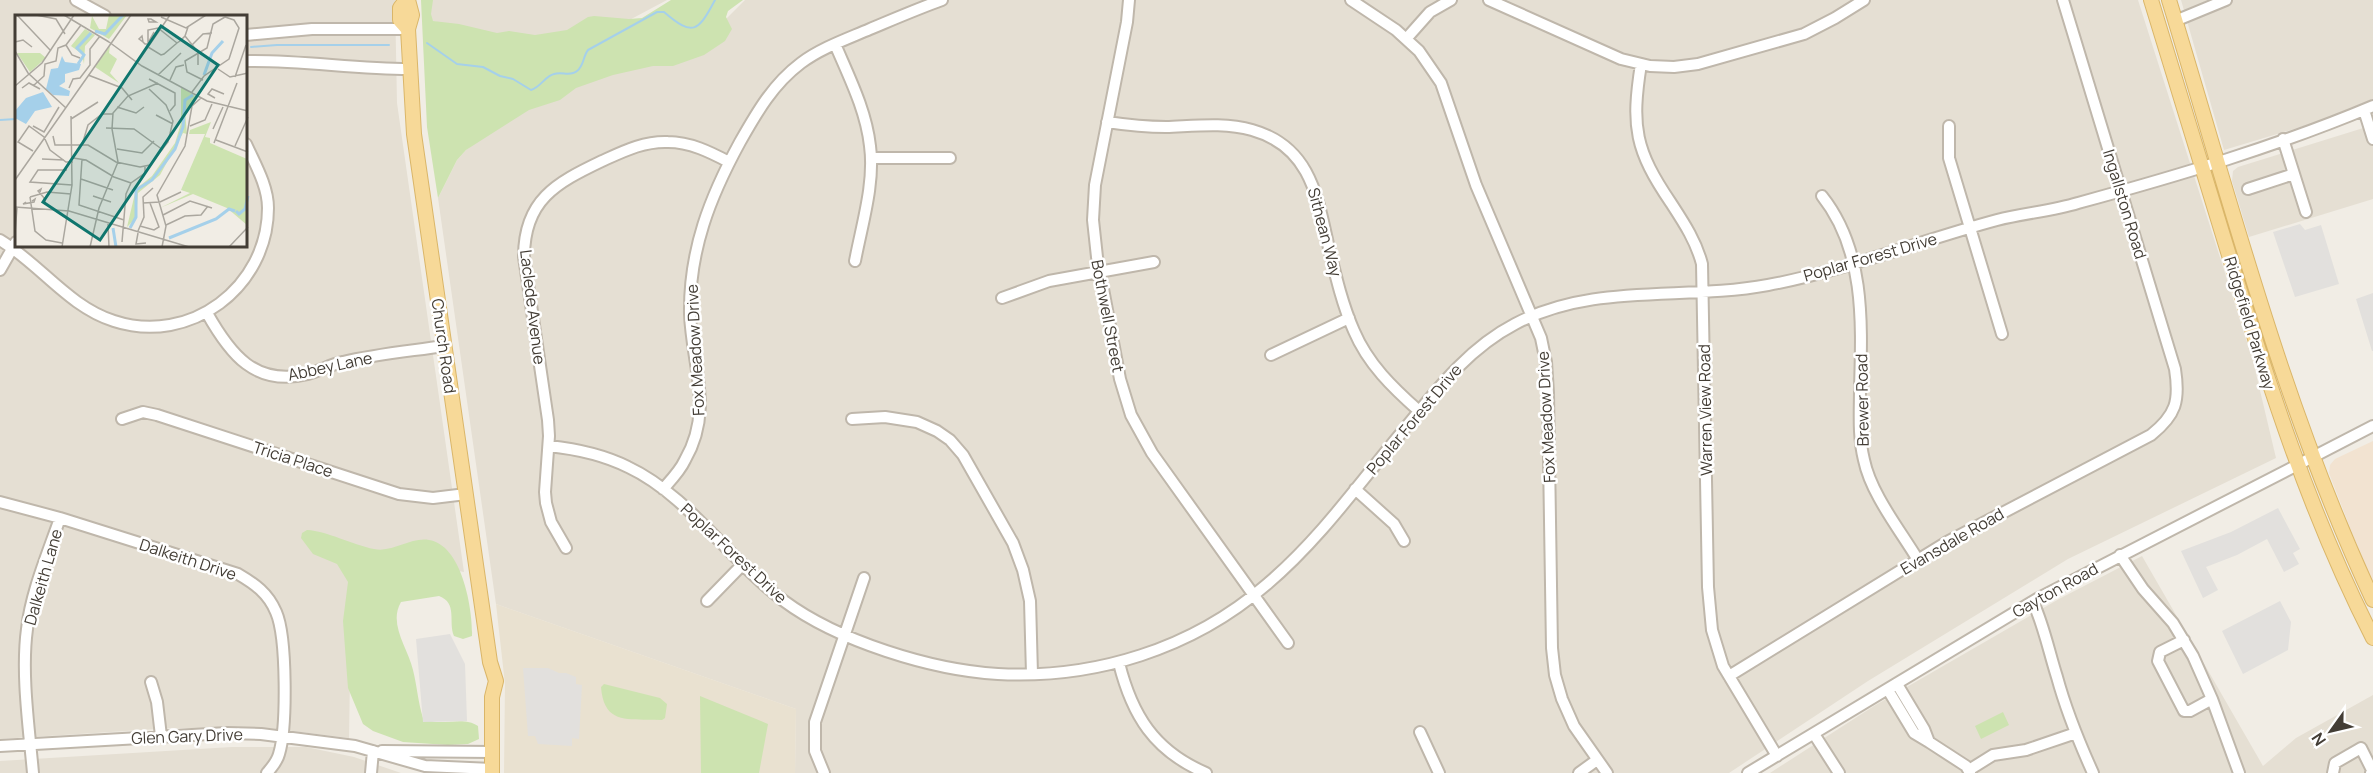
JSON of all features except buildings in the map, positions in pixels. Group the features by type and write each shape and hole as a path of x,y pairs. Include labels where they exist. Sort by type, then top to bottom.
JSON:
{"main road":[{"name":"Church Road","path":"407,0 400,8 400,20 408,29 414,134 490,662 486,681 492,697 492,771"},
{"name":"Ridgefield Parkway","path":"2151,0 2259,354 2296,464 2339,567 2373,638"},
{"name":"Ridgefield Parkway","path":"2169,0 2285,383 2311,457 2373,600"}],"street":[{"path":"76,0 103,15"},
{"name":"Fox Meadow Drive","path":"663,489 685,462 698,428 701,401 690,317 691,279 701,227 729,162 753,119 773,90 801,63 836,44 942,0"},
{"name":"Bothwell Street","path":"1129,0 1127,22 1093,197 1093,233 1120,380 1137,427 1152,453 1288,643"},
{"name":"Fox Meadow Drive","path":"1351,0 1370,11 1406,39 1428,61 1441,83 1476,185 1533,315 1544,350 1547,380 1553,661 1565,708 1578,733 1606,773"},
{"path":"1406,39 1430,12 1451,0"},
{"path":"1489,0 1611,55 1660,67 1698,64 1771,44 1817,28 1864,0"},
{"name":"Ingallston Road","path":"2063,0 2175,369 2178,392 2174,409"},
{"path":"2175,21 2226,0"},
{"path":"248,35 312,29 408,29"},
{"path":"836,44 863,112 871,147 868,193 855,261"},
{"path":"248,61 289,61 369,69 409,69"},
{"name":"Warren View Road","path":"1641,64 1635,110 1639,142 1652,175 1694,238 1702,264 1709,605 1715,643 1728,676 1777,756"},
{"path":"2368,108 2373,140"},
{"name":"Poplar Forest Drive","path":"549,446 579,450 608,458 640,473 663,489 762,584 796,609 845,634 936,665 987,673 1064,673 1119,663 1179,641 1228,614 1254,595 1301,552 1419,411 1470,355 1505,329 1533,315 1558,305 1593,298 1703,292 1772,284 2023,213 2072,205 2121,191 2283,139 2368,108"},
{"name":"Sithean Way","path":"1107,122 1140,127 1244,128 1261,133 1281,144 1297,158 1311,179 1349,318 1363,350 1395,390 1419,411"},
{"path":"1949,126 1949,158 2002,334"},
{"path":"2283,139 2306,212"},
{"name":"Laclede Avenue","path":"566,548 552,522 544,492 549,446 548,420 524,257 525,236 534,210 546,194 560,182 627,149 643,144 680,143 706,150 729,162"},
{"path":"18,248 85,307 114,321 157,327 192,320 224,301 244,281 264,240 267,219 266,192 248,149"},
{"path":"871,158 950,158"},
{"path":"2248,189 2294,174"},
{"name":"Brewer Road","path":"1822,196 1838,220 1853,262 1861,304 1860,417 1864,462 1875,488 1918,560"},
{"path":"0,240 15,245 0,270"},
{"path":"1002,298 1049,281 1154,262"},
{"name":"Abbey Lane","path":"207,313 223,342 243,362 267,374 284,377 308,374 348,361 444,346"},
{"path":"1271,355 1349,318"},
{"name":"Evansdale Road","path":"1728,676 1982,522 2151,435 2166,422 2174,409"},
{"name":"Tricia Place","path":"122,419 142,412 157,415 399,494 433,498 466,494"},
{"path":"852,418 885,417 917,422 950,440 963,455 1012,543 1023,570 1030,601 1032,674"},
{"name":"Gayton Road","path":"1748,773 2033,602 2373,426"},
{"path":"1355,489 1394,524 1404,541"},
{"name":"Dalkeith Drive","path":"0,502 60,518 238,574 260,587 271,602 279,621 284,689 283,737 276,762 267,773"},
{"name":"Dalkeith Lane","path":"33,773 25,655 27,629 33,602 60,518"},
{"path":"2120,555 2143,589 2169,618 2184,640 2212,699 2240,773"},
{"path":"707,602 742,565"},
{"path":"824,773 815,751 814,729 864,578"},
{"path":"2033,602 2043,623 2057,680 2093,773"},
{"path":"2184,640 2160,652 2158,661 2184,711 2190,711 2212,699"},
{"path":"1119,663 1131,702 1146,729 1170,753 1206,773"},
{"path":"151,682 157,702 161,736"},
{"path":"1893,687 1924,729 1929,742 1969,771 1993,755 2026,750 2076,733"},
{"path":"1420,732 1439,773"},
{"name":"Glen Gary Drive","path":"0,746 227,733 345,744 425,766 492,771"},
{"path":"1814,734 1839,773"},
{"path":"2333,773 2335,763 2361,748 2373,772 2371,773"},
{"path":"371,773 373,751"},
{"name":"Glen Gary Drive","path":"373,751 493,752"},
{"path":"1579,773 1597,760"}],"shaded area":[{"path":"0,0 395,0 397,103 464,572 352,552 349,738 268,728 173,728 0,739"},
{"path":"431,0 667,0 620,25 534,50 430,20"},
{"path":"745,0 2138,0 2253,361 2276,458 2068,559 1868,681 1729,773 795,773 796,709 496,604 438,198 457,160 466,150 525,103 610,64 691,54"},
{"path":"2181,0 2373,0 2373,99 2314,123 2224,150"},
{"path":"2373,125 2373,199 2249,237 2232,181 2233,171 2238,167"},
{"path":"2300,224 2305,230 2321,225 2339,284 2295,297 2273,232"},
{"path":"2373,293 2373,351 2372,351 2356,299"},
{"path":"2373,441 2373,587 2329,473 2330,465 2335,459"},
{"path":"2278,508 2300,549 2293,553 2299,564 2284,572 2267,539 2237,555 2206,567 2218,590 2203,598 2181,551 2231,532"},
{"path":"2142,556 2263,766 2296,738 2373,695 2373,773 1770,773 1874,706 2059,599"},
{"path":"2280,601 2291,622 2288,650 2243,674 2222,631"},
{"path":"496,604 796,709 795,773 504,773 505,684"},
{"path":"450,634 465,664 467,721 423,722 416,639"},
{"path":"523,668 548,668 559,673 566,673 576,677 576,684 582,685 579,739 572,738 572,746 538,744 535,736 528,736"},
{"path":"232,747 306,747 354,757 401,773 0,773 0,761"}],"green space":[{"path":"421,0 433,0 431,14 433,21 459,24 497,33 509,31 535,35 567,30 588,17 594,16 642,18 671,0 743,0 728,11 726,17 732,29 725,41 704,55 673,66 653,66 613,75 576,88 560,100 529,110 466,150 457,160 438,198 427,127"},
{"path":"307,530 381,550 415,541 429,540 440,544 450,553 468,595 472,636 463,639 454,636 451,608 445,599 439,596 401,602 398,610 398,627 411,662 423,718 437,722 472,723 478,726 479,739 468,744 448,745 403,742 373,731 363,724 348,688 343,621 348,582 337,564 313,554 301,538 302,533"},
{"path":"604,684 660,698 667,704 665,718 662,720 630,719 613,714 607,709 603,700 601,687"},
{"path":"700,696 768,724 759,773 701,773"},
{"path":"2003,712 2009,725 1981,739 1975,726"}],"waterway":[{"path":"427,43 457,64 483,67 500,76 513,79 531,90 551,75 574,73 581,66 588,50 657,12 664,12 688,28 694,27 704,19 715,0"},
{"path":"251,47 389,45"},
{"path":"0,120 15,119"}]}
